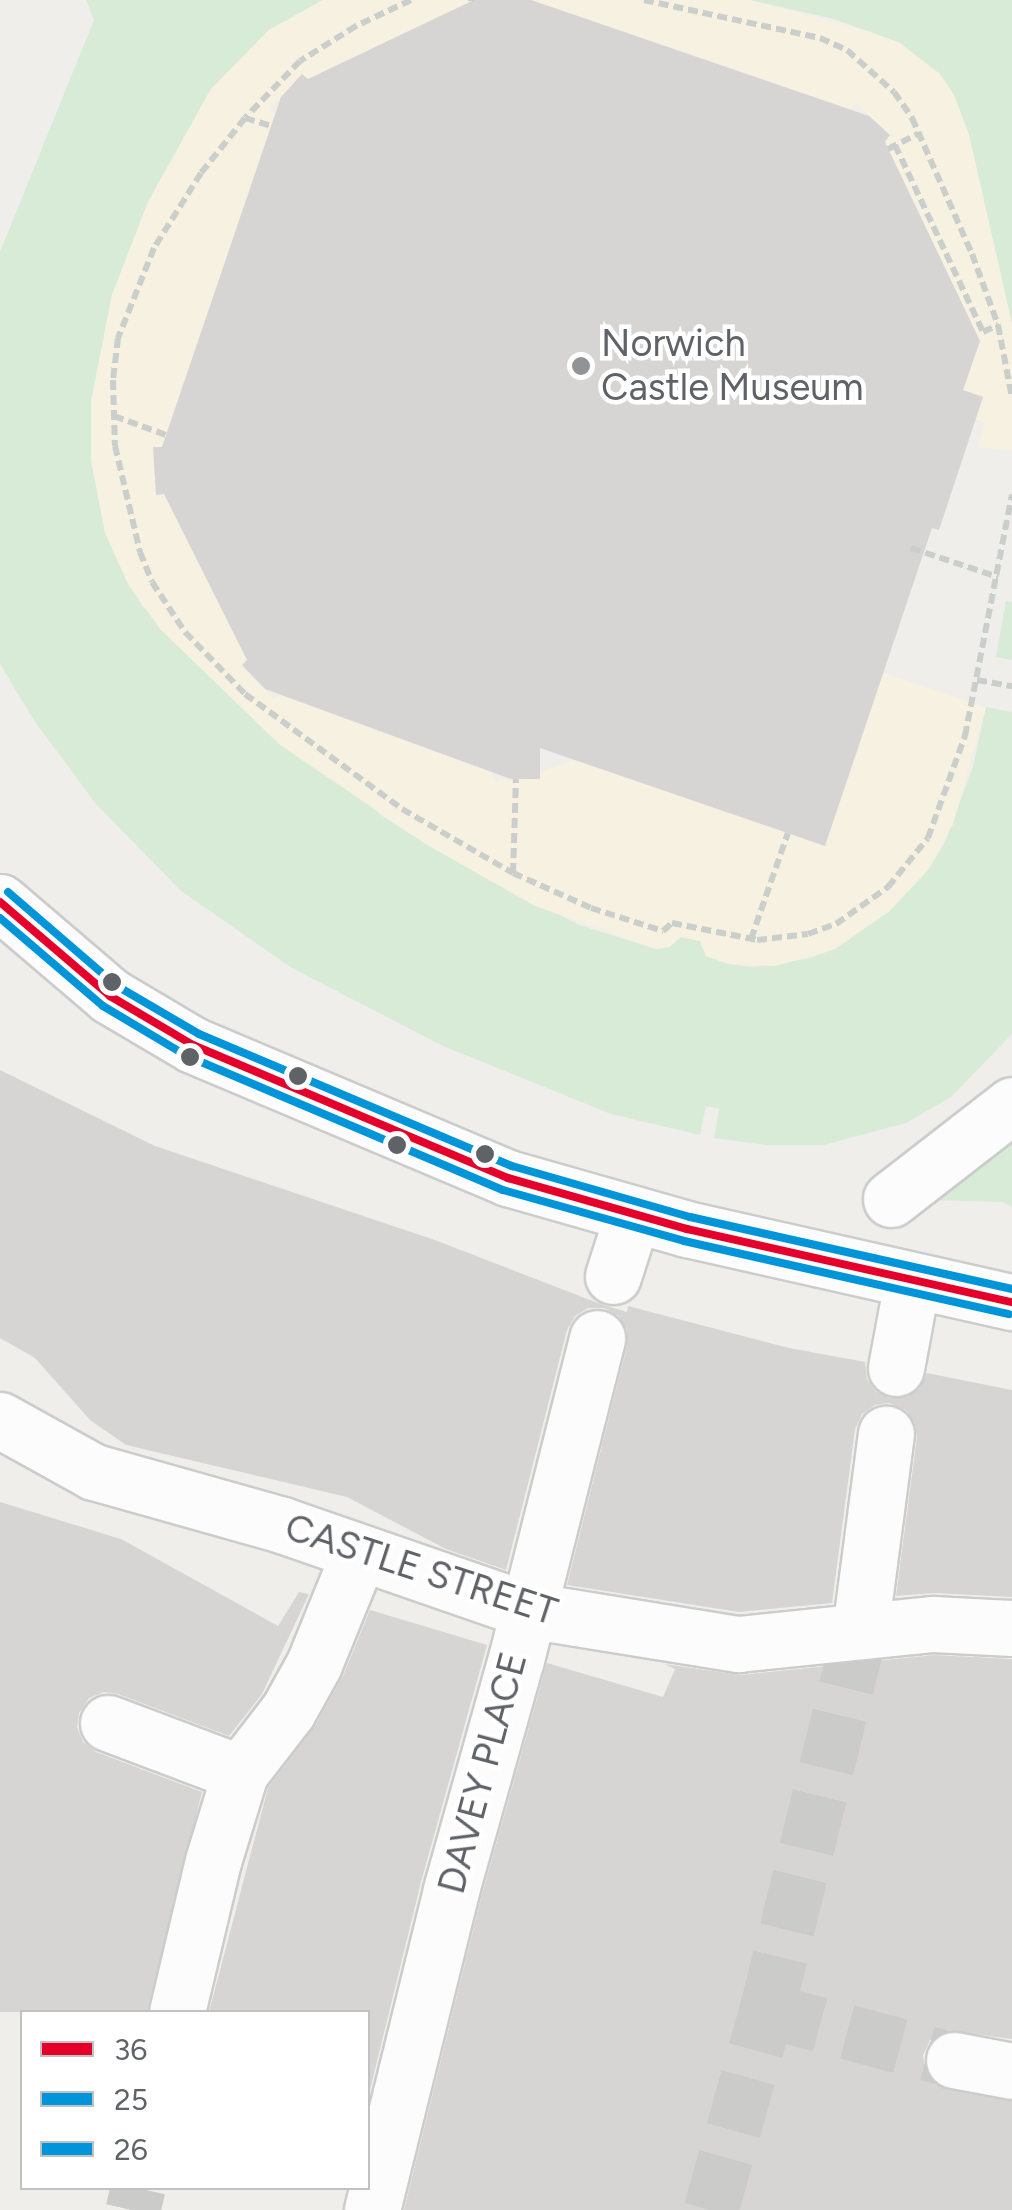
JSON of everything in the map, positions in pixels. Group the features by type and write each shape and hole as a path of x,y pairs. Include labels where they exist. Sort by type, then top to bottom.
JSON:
{"street":[{"path":"0,902 110,996 193,1044 508,1178 633,1214 912,1282 1012,1302"},
{"path":"891,1199 1012,1105"},
{"path":"614,1276 633,1214"},
{"path":"896,1368 912,1282"},
{"name":"DAVEY PLACE","path":"372,2210 451,1890 597,1338"},
{"name":"CASTLE STREET","path":"0,1420 94,1472 282,1525 527,1610 738,1644 933,1624 1012,1628"},
{"path":"860,1631 886,1434"},
{"path":"178,2010 213,1861 240,1773 288,1711 314,1664 359,1553"},
{"path":"108,1722 240,1773"},
{"path":"954,2060 1012,2070"}],"path":[{"path":"411,0 356,26 300,61 246,118 200,172 136,285 118,338 114,416 118,468 131,526 152,582 185,632 246,694 402,809 514,873 641,926 662,931 672,924 783,940 836,924 867,904 908,867 944,803 977,680 1012,495"},
{"path":"644,0 780,27 847,50 894,92 918,134 998,325 1012,398"},
{"path":"246,118 271,126"},
{"path":"918,134 892,147 972,315 983,332 998,325"},
{"path":"114,416 166,435"},
{"path":"911,548 998,577"},
{"path":"977,680 1012,686"},
{"path":"514,873 516,780"},
{"path":"751,938 788,833"}],"green space":[{"path":"86,0 323,0 269,30 211,89 148,202 112,295 91,402 91,460 105,532 142,606 382,816 429,846 579,925 656,949 669,947 681,937 700,941 706,956 752,967 807,959 835,949 890,911 928,870 944,844 973,767 986,707 1012,712 1012,1034 951,1097 906,1123 824,1145 765,1145 714,1138 719,1109 706,1106 700,1135 611,1114 443,1046 292,968 181,891 96,804 33,719 0,664 0,252 94,20"},
{"path":"750,0 1012,0 1012,324 969,135 954,95 900,43 834,19"},
{"path":"1006,601 1012,602 1012,660 996,657"},
{"path":"1012,1093 1012,1207 1002,1202 891,1199"}],"sand":[{"path":"323,0 474,0 308,79 302,74 270,109 275,115 162,447 153,448 156,494 164,494 247,660 242,666 274,699 280,695 493,773 493,780 539,779 540,772 574,760 825,845 883,673 986,707 953,824 928,870 889,911 835,949 775,966 729,964 706,956 700,941 681,937 669,947 656,949 535,906 429,846 280,745 160,629 128,584 105,533 91,460 91,402 112,295 148,202 211,89 269,30"},
{"path":"531,0 750,0 900,43 940,74 954,95 969,135 1012,324 1012,451 977,447 985,423 976,419 983,397 963,390 980,341 888,149 885,141 890,135 856,104 850,109"}],"building":[{"name":"Norwich Castle Museum","path":"474,0 531,0 869,116 890,135 885,142 980,341 963,390 983,397 939,530 932,528 825,846 540,748 540,779 511,779 265,689 242,665 247,660 164,494 156,495 153,447 162,447 281,97 302,74 308,79"},
{"path":"0,1070 155,1146 432,1239 603,1305 627,1312 628,1306 789,1348 865,1362 867,1379 875,1391 889,1398 907,1397 920,1388 927,1373 1012,1390 1012,1597 934,1593 896,1596 917,1437 915,1423 906,1410 889,1403 875,1405 862,1414 855,1429 832,1603 739,1612 567,1585 627,1346 627,1330 619,1316 604,1308 588,1308 575,1316 567,1330 506,1570 446,1549 347,1497 126,1445 90,1420 35,1358 0,1338"},
{"path":"0,1502 121,1539 278,1626 299,1592 309,1594 262,1694 229,1736 118,1694 104,1692 89,1698 79,1713 77,1727 83,1742 96,1752 202,1792 148,2010 0,2012"},
{"path":"370,1610 487,1645 421,1882 370,2090 370,2010 210,2010 268,1788 315,1726 343,1676"},
{"path":"934,1655 1012,1659 1012,2039 945,2030 930,2040 923,2055 925,2071 934,2084 1012,2101 1012,2210 404,2210 481,1898 547,1663 663,1697 675,1669 664,1664 741,1675"}],"tunnel":[{"path":"711,2210 767,2010 860,1631"},
{"path":"767,2010 954,2060"},
{"path":"133,2210 138,2190"}],"transit line":[{"name":"26","path":"8,892 117,986 199,1034 512,1166 690,1217 1012,1289"},
{"name":"36","path":"0,902 110,996 193,1045 508,1178 687,1229 1012,1302"},
{"name":"25","path":"0,918 103,1006 187,1056 503,1190 684,1241 1009,1314"}],"place":[{"name":"Norwich Castle Museum","path":"581,366"}]}
